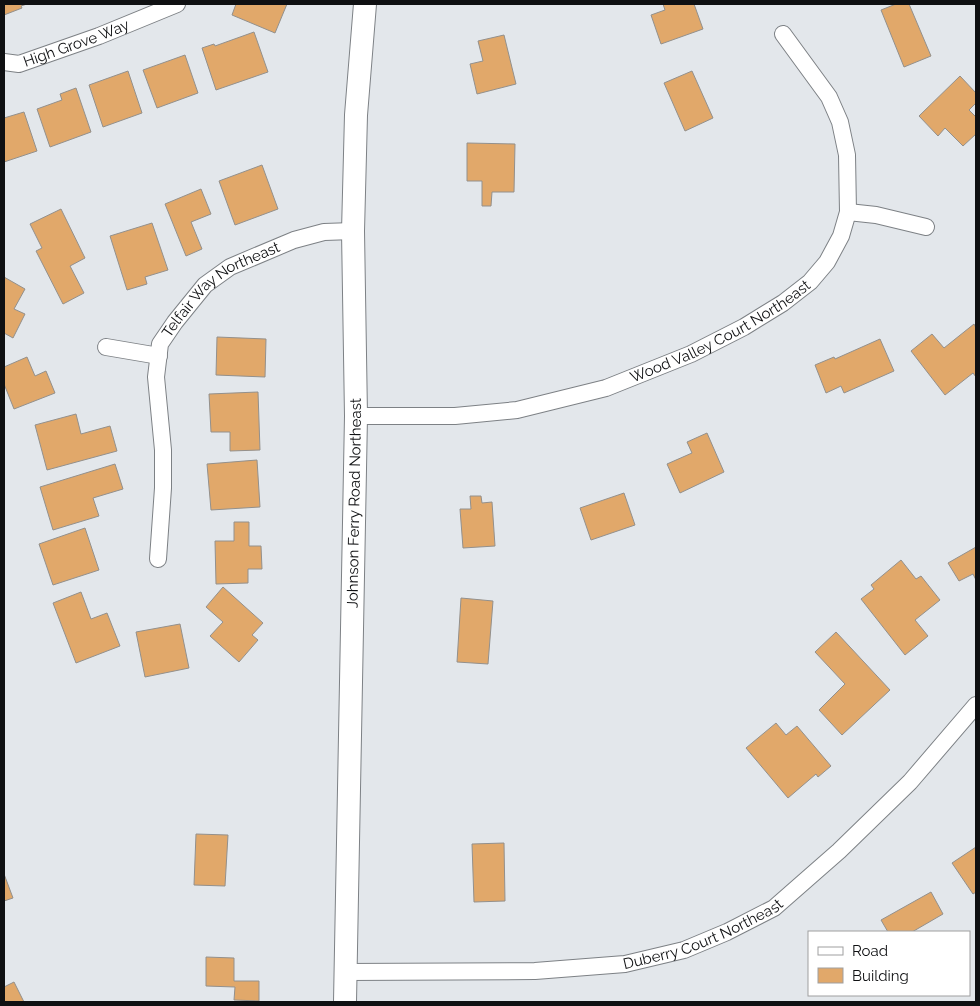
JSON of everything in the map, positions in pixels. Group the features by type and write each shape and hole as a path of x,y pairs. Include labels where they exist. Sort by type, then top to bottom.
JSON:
{"main road":[{"name":"Johnson Ferry Road Northeast","path":"345,1002 356,416 353,231 356,115 365,4"}],"street":[{"name":"High Grove Way","path":"4,62 19,64 99,36 177,4"},
{"name":"Wood Valley Court Northeast","path":"356,416 455,416 517,410 606,388 691,354 744,327 782,303 810,282 827,262 841,236 848,212 847,155 840,122 829,97 783,34"},
{"path":"848,212 876,215 926,227"},
{"name":"Telfair Way Northeast","path":"158,559 163,488 163,450 156,377 160,344 205,285 230,267 294,240 324,232 353,231"},
{"path":"106,347 159,356"},
{"name":"Duberry Court Northeast","path":"345,972 535,971 625,964 684,950 727,932 774,908 839,852 910,782 976,705"}],"building":[{"path":"4,4 27,4 4,15"},
{"path":"236,4 287,4 275,33 232,15"},
{"path":"663,4 694,4 703,29 661,44 651,15 665,10"},
{"path":"896,4 909,4 931,56 904,67 881,10"},
{"path":"254,32 268,72 216,90 202,48 214,44 215,46"},
{"path":"504,35 516,84 477,94 470,64 483,61 478,41"},
{"path":"185,55 198,93 157,108 143,70"},
{"path":"128,71 142,113 103,127 89,85"},
{"path":"692,71 713,118 685,131 664,83"},
{"path":"960,76 976,93 976,103 969,110 976,117 976,134 963,146 945,128 938,136 919,116"},
{"path":"76,88 91,132 50,147 37,109 62,100 60,94"},
{"path":"24,112 37,151 4,162 4,118"},
{"path":"467,143 515,144 514,192 492,192 491,206 482,206 482,181 467,181"},
{"path":"262,165 278,209 235,225 219,181"},
{"path":"201,189 211,214 191,222 202,249 186,256 165,204"},
{"path":"61,209 85,258 70,266 84,293 63,304 36,251 42,248 30,224"},
{"path":"152,223 168,270 145,277 147,284 127,290 110,236"},
{"path":"4,277 25,289 14,309 25,314 13,338 4,333"},
{"path":"974,324 976,328 976,377 973,373 945,395 911,351 932,334 944,348"},
{"path":"217,337 266,339 265,377 216,375"},
{"path":"880,339 894,371 844,393 841,386 826,393 815,365 834,357 835,359"},
{"path":"27,357 35,376 46,371 55,393 14,409 4,384 4,367"},
{"path":"258,392 260,450 230,451 230,432 211,432 209,394"},
{"path":"76,414 81,434 110,426 117,451 47,470 35,425"},
{"path":"707,433 724,472 680,493 667,464 692,453 687,442"},
{"path":"257,460 260,507 211,510 207,464"},
{"path":"115,464 123,489 93,498 99,516 53,530 40,487"},
{"path":"624,493 635,525 591,540 580,508"},
{"path":"470,496 481,496 482,503 492,502 495,546 463,548 460,509 471,509"},
{"path":"234,522 249,522 249,546 261,546 262,569 248,569 248,583 216,584 215,541 234,541"},
{"path":"85,528 99,570 53,585 39,544"},
{"path":"976,547 976,580 973,574 959,581 948,563"},
{"path":"901,560 916,579 921,576 940,600 915,620 928,636 905,655 861,599 874,589 871,585"},
{"path":"223,587 263,623 252,635 258,640 239,662 210,636 223,622 206,607"},
{"path":"81,592 91,619 107,613 120,646 76,663 53,603"},
{"path":"461,598 493,601 488,664 457,662"},
{"path":"180,624 189,668 145,677 136,632"},
{"path":"836,632 890,690 842,735 819,710 845,684 815,652"},
{"path":"776,723 786,735 797,726 831,766 818,777 816,774 788,798 746,748"},
{"path":"196,834 228,835 225,886 194,885"},
{"path":"504,843 505,901 474,902 472,844"},
{"path":"976,847 976,892 973,894 952,863"},
{"path":"4,874 13,898 4,901"},
{"path":"931,892 943,914 914,931 887,931 881,920"},
{"path":"206,957 234,958 234,981 259,981 259,1001 234,1000 235,987 206,986"},
{"path":"14,982 24,1002 4,1002 4,987"}]}
